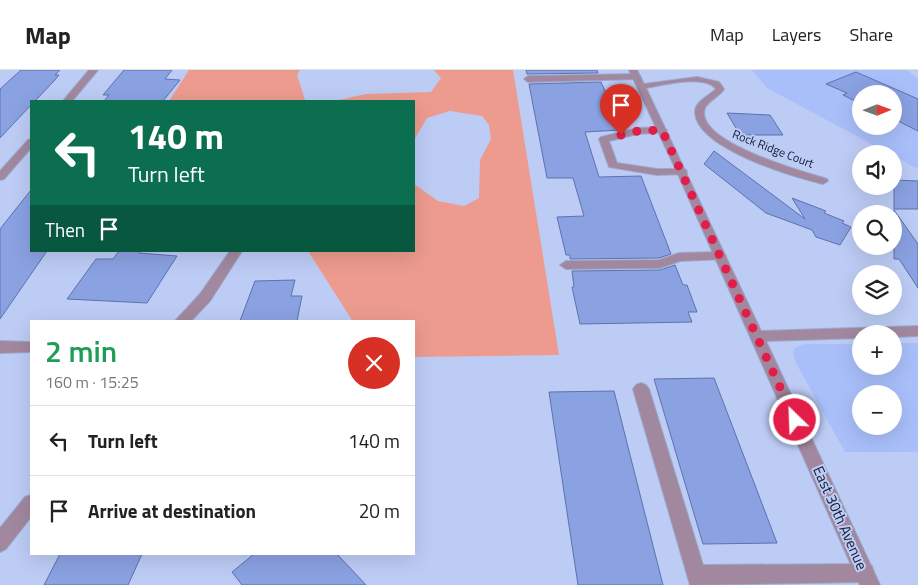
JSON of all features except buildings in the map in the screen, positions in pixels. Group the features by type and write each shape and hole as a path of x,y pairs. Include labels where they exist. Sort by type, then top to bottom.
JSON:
{"street":[{"path":"68,100 94,70"},
{"name":"Rock Ridge Court","path":"637,78 681,79 699,77 718,83 720,89 716,95 704,103 700,112 702,121 708,131 731,148 823,180"},
{"path":"528,79 637,78"},
{"name":"East 30th Avenue","path":"637,78 682,172 868,579"},
{"path":"662,130 638,131 604,139 613,165 657,172 682,172"},
{"path":"0,177 30,143"},
{"path":"183,320 214,284 235,252"},
{"path":"566,265 660,264 679,257 720,256"},
{"path":"757,336 918,331"},
{"path":"0,347 30,347"},
{"path":"641,389 699,580 868,579"},
{"path":"0,543 30,504"}],"shaded area":[{"path":"189,70 300,70 297,75 305,100 170,100"},
{"path":"434,70 513,70 559,355 415,357 415,320 352,320 309,252 415,252 415,185 438,201 464,206 479,198 480,160 491,139 489,125 482,116 450,111 427,118 415,138 415,100 339,100 366,94 431,92 441,78"},
{"path":"752,70 907,70 918,79 918,169 902,160 902,145 873,145 855,135 902,135 902,85 852,85 852,134 767,88"},
{"path":"902,343 918,343 918,452 845,452 796,363 793,354 794,349 806,344 852,344 852,375 902,375"}],"route":[{"path":"621,135 638,131 662,130 795,420"}]}
